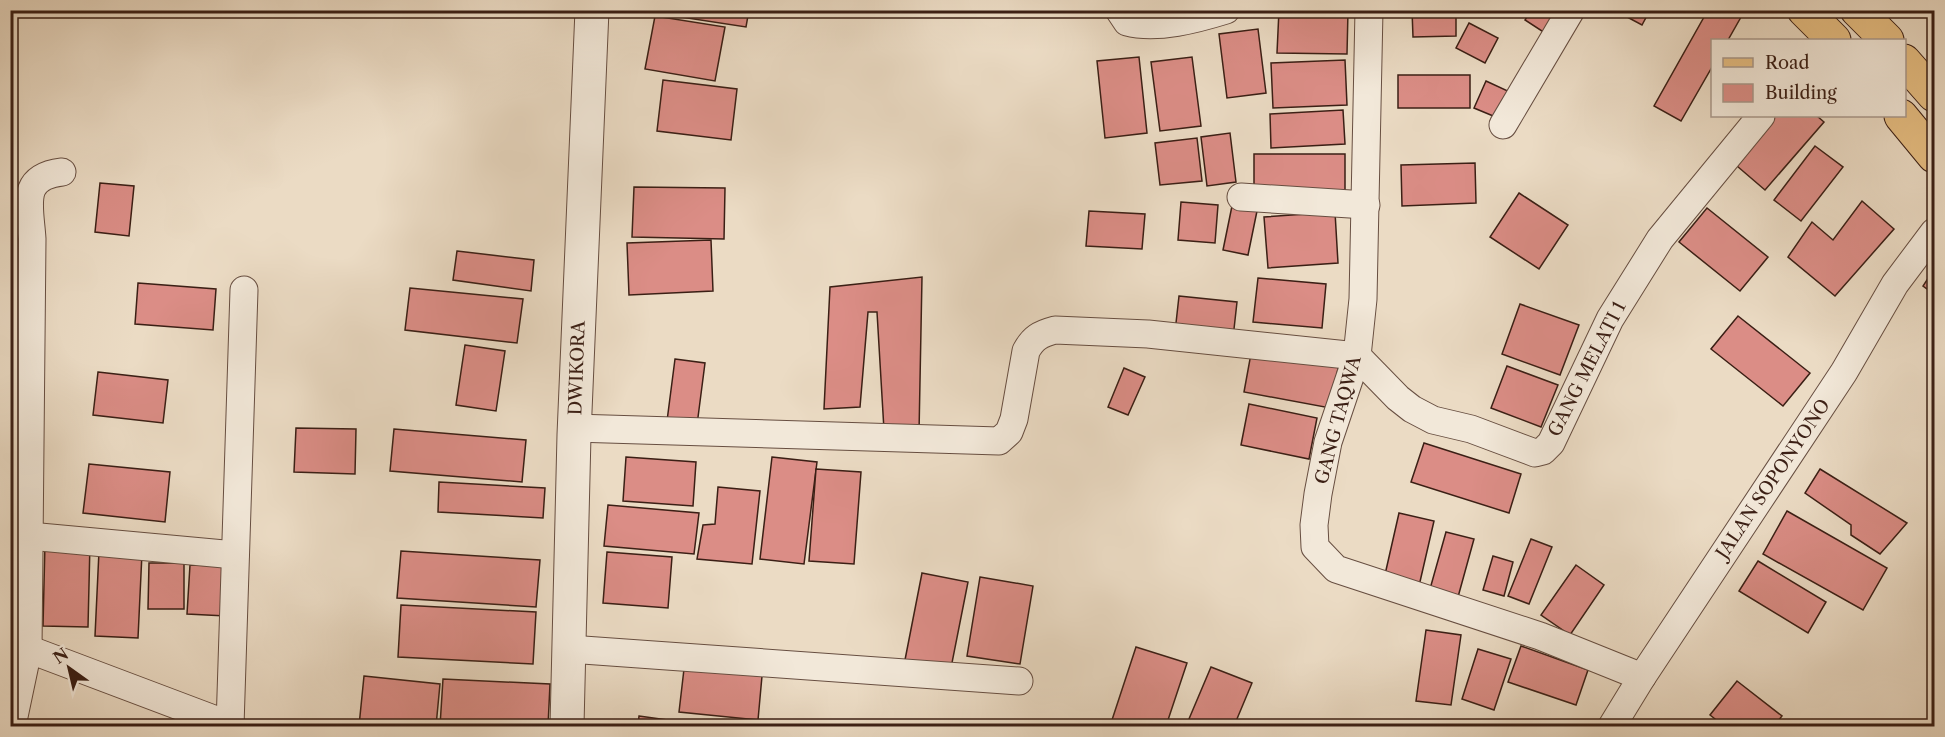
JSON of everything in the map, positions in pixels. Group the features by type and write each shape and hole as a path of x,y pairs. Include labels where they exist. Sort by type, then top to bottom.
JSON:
{"main road":[{"path":"1803,10 1828,38"},
{"path":"1857,10 1886,39"},
{"path":"1906,62 1935,95"},
{"path":"1902,117 1935,156"}],"street":[{"name":"DWIKORA","path":"567,726 574,428 592,10"},
{"path":"1119,10 1119,14 1127,22 1140,25 1194,19 1226,10"},
{"name":"GANG TAQWA","path":"1369,10 1363,299 1357,356 1328,442 1314,525 1315,547 1336,569 1540,636 1642,677"},
{"path":"1503,125 1571,10"},
{"name":"GANG MELATI 1","path":"1357,356 1398,398 1412,409 1433,420 1471,429 1534,453 1543,451 1551,443 1610,319 1660,239 1760,117"},
{"path":"12,726 29,536 32,239 30,190 36,180 48,173 62,172"},
{"path":"1241,197 1366,205"},
{"name":"JALAN SOPONYONO","path":"1612,726 1844,372 1895,284 1935,232"},
{"path":"19,646 230,726 244,290"},
{"path":"574,428 999,441 1008,432 1014,419 1026,351 1032,341 1041,334 1054,330 1148,334 1357,356"},
{"path":"29,536 235,555"},
{"path":"569,649 1019,681"}],"building":[{"path":"635,10 749,10 746,27"},
{"path":"1279,10 1348,11 1347,54 1277,53"},
{"path":"1412,10 1456,10 1456,36 1413,37"},
{"path":"1531,10 1565,10 1548,35 1525,20"},
{"path":"1614,10 1650,10 1642,25"},
{"path":"1708,10 1745,10 1729,39 1711,39 1711,69 1681,121 1654,106"},
{"path":"655,16 725,27 715,81 645,69"},
{"path":"1469,23 1498,38 1485,63 1456,48"},
{"path":"1258,29 1266,93 1227,98 1219,34"},
{"path":"1139,57 1147,133 1105,138 1097,61"},
{"path":"1192,57 1201,126 1160,131 1151,62"},
{"path":"1345,60 1347,105 1273,108 1271,63"},
{"path":"1398,75 1470,75 1470,108 1398,108"},
{"path":"663,80 737,89 731,140 657,131"},
{"path":"1486,81 1510,92 1498,118 1474,108"},
{"path":"1343,110 1345,144 1271,148 1270,114"},
{"path":"1768,117 1818,117 1824,122 1765,190 1730,160"},
{"path":"1230,133 1236,182 1207,186 1201,137"},
{"path":"1197,138 1202,181 1160,185 1155,143"},
{"path":"1815,146 1843,167 1801,221 1774,200"},
{"path":"1254,154 1345,154 1345,192 1254,193"},
{"path":"1475,163 1476,203 1402,206 1401,165"},
{"path":"100,183 134,186 129,236 95,232"},
{"path":"634,187 725,188 724,239 632,237"},
{"path":"1519,193 1568,225 1539,269 1490,237"},
{"path":"1862,201 1894,229 1835,296 1788,257 1812,222 1833,240"},
{"path":"1181,202 1218,205 1215,243 1178,240"},
{"path":"1232,206 1257,211 1248,255 1223,250"},
{"path":"1707,208 1768,257 1740,291 1679,242"},
{"path":"1089,211 1145,214 1142,249 1086,246"},
{"path":"1335,212 1338,263 1268,268 1264,217"},
{"path":"711,240 713,291 629,295 627,243"},
{"path":"457,251 534,260 531,291 453,280"},
{"path":"1934,269 1934,294 1923,286"},
{"path":"922,277 919,433 884,430 877,312 868,312 860,407 824,409 830,287"},
{"path":"1258,278 1326,284 1322,328 1253,322"},
{"path":"138,283 216,289 213,330 135,324"},
{"path":"410,288 523,299 517,343 405,330"},
{"path":"1179,296 1237,302 1233,338 1175,332"},
{"path":"1520,304 1579,325 1560,375 1502,354"},
{"path":"1738,316 1810,373 1783,406 1711,349"},
{"path":"465,345 505,351 496,411 456,405"},
{"path":"1252,348 1339,364 1330,408 1244,392"},
{"path":"675,359 705,363 697,425 667,421"},
{"path":"1507,366 1558,385 1541,427 1491,408"},
{"path":"1124,368 1145,377 1128,415 1108,407"},
{"path":"98,372 168,380 163,423 93,415"},
{"path":"1249,404 1317,418 1309,459 1241,445"},
{"path":"296,428 356,429 355,474 294,472"},
{"path":"394,429 526,440 522,482 390,471"},
{"path":"1424,443 1521,474 1509,513 1411,482"},
{"path":"626,457 696,462 693,506 623,501"},
{"path":"772,457 817,462 804,564 760,559"},
{"path":"89,464 170,472 165,522 83,513"},
{"path":"816,469 861,472 854,564 809,561"},
{"path":"1820,469 1907,523 1880,554 1851,535 1851,525 1805,493"},
{"path":"439,482 545,488 543,518 438,512"},
{"path":"718,487 760,491 752,564 697,559 703,525 715,524"},
{"path":"608,505 699,513 694,554 604,546"},
{"path":"1787,511 1887,568 1863,610 1763,554"},
{"path":"1399,513 1434,521 1419,586 1384,579"},
{"path":"1446,532 1474,539 1458,597 1430,589"},
{"path":"1531,539 1552,547 1529,604 1508,596"},
{"path":"45,543 90,543 88,627 43,626"},
{"path":"99,551 142,553 138,638 95,636"},
{"path":"401,551 540,560 536,607 397,598"},
{"path":"607,552 672,557 668,608 603,603"},
{"path":"1493,556 1513,562 1504,596 1483,590"},
{"path":"1758,561 1826,602 1808,633 1739,591"},
{"path":"149,563 184,563 184,609 148,609"},
{"path":"190,565 229,566 226,616 187,614"},
{"path":"1576,565 1604,585 1570,635 1541,615"},
{"path":"922,573 968,582 950,673 904,665"},
{"path":"980,577 1033,586 1020,664 967,656"},
{"path":"401,605 536,612 533,664 398,657"},
{"path":"1426,630 1461,635 1451,705 1416,701"},
{"path":"1521,646 1588,670 1576,705 1508,682"},
{"path":"1136,647 1187,663 1166,726 1110,726"},
{"path":"1478,649 1511,659 1494,710 1462,699"},
{"path":"1211,667 1252,683 1234,726 1186,726"},
{"path":"684,669 762,676 758,720 679,712"},
{"path":"364,676 440,684 436,726 359,726"},
{"path":"443,679 550,684 548,726 440,726"},
{"path":"1737,681 1782,716 1774,726 1724,726 1710,715"},
{"path":"639,716 690,723 689,726 638,726"},
{"path":"695,720 742,726 694,726"}]}
